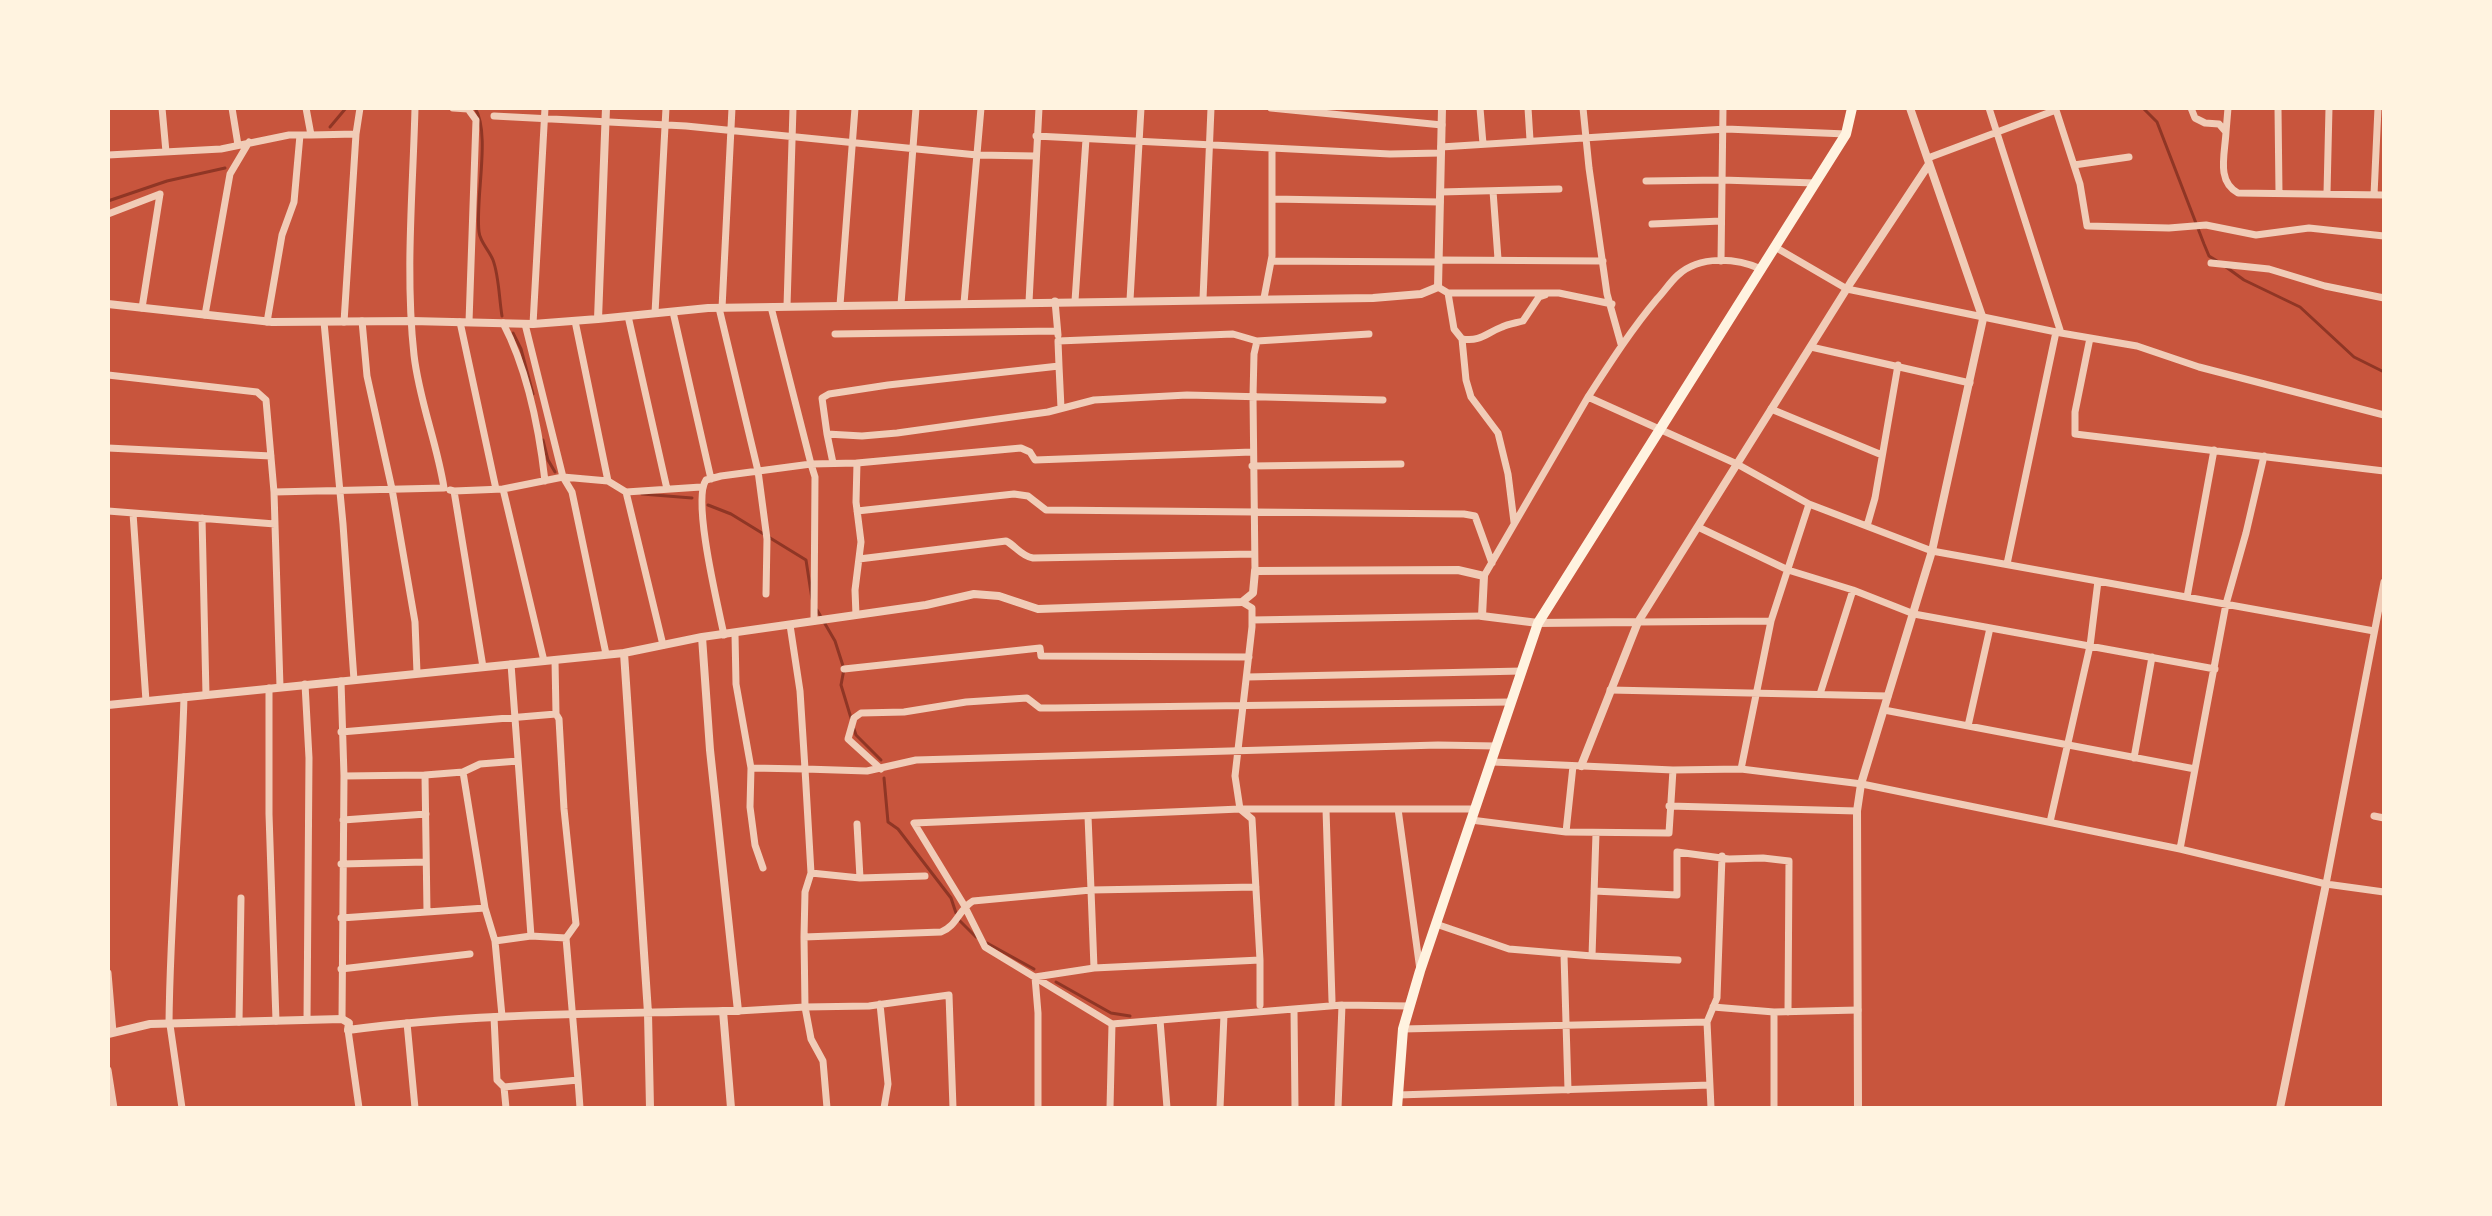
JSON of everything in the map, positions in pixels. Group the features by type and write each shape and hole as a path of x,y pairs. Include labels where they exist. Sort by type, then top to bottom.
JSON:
{"main road":[{"path":"1397,1108 1403,1029 1538,623 1846,134 1852,108"}],"street":[{"path":"162,108 166,152"},
{"path":"232,108 238,145"},
{"path":"306,108 311,135"},
{"path":"344,322 360,108"},
{"path":"415,108 409,260 412,321 422,395 444,488"},
{"path":"453,108 469,109 476,120 464,322 500,489 544,661"},
{"path":"598,319 606,108"},
{"path":"655,313 666,108"},
{"path":"732,108 720,308 758,471 767,539 766,594"},
{"path":"787,306 793,108"},
{"path":"840,305 855,108"},
{"path":"901,304 916,108"},
{"path":"964,303 981,108"},
{"path":"1029,302 1039,108"},
{"path":"1130,300 1141,108"},
{"path":"1203,299 1211,108"},
{"path":"1271,108 1442,125"},
{"path":"1438,287 1442,108"},
{"path":"1480,108 1483,144"},
{"path":"1528,108 1530,140"},
{"path":"1583,108 1607,294 1621,344"},
{"path":"1721,261 1723,108"},
{"path":"1858,1108 1857,811 1862,784 1932,551 1983,319 1910,108"},
{"path":"1989,108 2058,332 2007,564"},
{"path":"2191,108 2195,118 2205,123 2219,124 2226,132"},
{"path":"2228,108 2223,178 2229,188 2238,193 2384,195"},
{"path":"2278,108 2279,193"},
{"path":"2327,193 2329,108"},
{"path":"2374,195 2378,108"},
{"path":"1566,832 1577,766 1638,622 1928,161 2056,109 2074,165 2087,226 2169,228 2202,225 2256,235 2309,228 2384,236"},
{"path":"544,113 529,324 556,479"},
{"path":"494,116 544,113 977,155 1035,156"},
{"path":"1036,136 1390,154 1530,140 1723,129 1846,134"},
{"path":"108,155 221,149 300,135 356,134"},
{"path":"267,322 282,235 294,202 300,135"},
{"path":"1075,301 1086,139"},
{"path":"205,315 230,174 249,142"},
{"path":"1264,298 1271,261 1272,148"},
{"path":"2074,165 2129,157"},
{"path":"1646,181 1815,183"},
{"path":"1272,199 1440,197 1493,191 1559,189"},
{"path":"1493,191 1498,259"},
{"path":"108,214 160,194 142,308"},
{"path":"1652,224 1721,221"},
{"path":"1775,247 1847,289 1983,319 2151,350 2199,367 2384,415"},
{"path":"1482,616 1484,576 1621,344 1679,274 1706,263 1721,261 1741,260 1761,269"},
{"path":"1271,261 1603,261"},
{"path":"2215,265 2269,269 2325,286 2384,298"},
{"path":"1438,287 1448,293 1559,293 1612,304"},
{"path":"108,304 267,322 529,324 720,308 1373,298 1421,294 1438,287"},
{"path":"1448,293 1454,329 1462,339 1471,397 1498,433 1508,474 1514,524"},
{"path":"1462,339 1483,339 1498,328 1523,321 1539,297 1551,293"},
{"path":"1055,301 1061,408"},
{"path":"771,307 815,477 815,619"},
{"path":"673,312 711,479"},
{"path":"628,316 667,489"},
{"path":"362,321 367,376 392,489 415,622 417,673"},
{"path":"575,321 608,481"},
{"path":"324,322 354,680"},
{"path":"503,323 515,346 556,479 572,492 606,654"},
{"path":"835,334 1057,331"},
{"path":"1058,341 1233,334 1257,341 1369,334"},
{"path":"2090,338 2075,412 2075,434 2384,471"},
{"path":"1242,602 1253,593 1255,571 1252,452 1257,341"},
{"path":"1811,347 1970,383"},
{"path":"1867,526 1898,365"},
{"path":"833,463 822,398 829,394 1059,366"},
{"path":"108,375 257,392 266,400 274,492 280,687"},
{"path":"827,434 862,436 897,433 1061,408 1094,400 1187,395 1383,400"},
{"path":"1588,397 1737,464 1809,504 1932,551 2374,631"},
{"path":"1771,409 1882,455"},
{"path":"108,448 271,456"},
{"path":"724,635 702,516 701,487 706,480 811,464 857,463 1021,448 1030,452 1035,460 1252,452"},
{"path":"2187,597 2214,450"},
{"path":"2180,849 2226,604 2264,456"},
{"path":"856,615 855,590 861,542 857,511 857,463"},
{"path":"1252,466 1401,464"},
{"path":"274,492 500,489 556,479 608,481 626,493 701,487"},
{"path":"454,491 483,667"},
{"path":"626,493 663,645"},
{"path":"857,511 1014,494 1028,496 1046,510 1464,514 1475,516 1492,563"},
{"path":"1741,769 1771,621 1809,504"},
{"path":"108,511 275,524"},
{"path":"133,513 146,701"},
{"path":"202,518 206,695"},
{"path":"1698,527 1788,570 1853,590 1914,614 2215,669"},
{"path":"859,559 1006,541 1017,546 1026,557 1033,558 1254,554"},
{"path":"1255,571 1458,570 1484,576"},
{"path":"2050,822 2090,646 2098,581"},
{"path":"2280,1108 2384,582"},
{"path":"1820,694 1853,590"},
{"path":"108,705 624,653 815,619 829,620 926,605 974,594 999,596 1038,609 1242,602 1252,608 1252,620 1235,776 1240,809 1252,819 1260,1005"},
{"path":"1252,620 1482,616 1538,623 1771,621"},
{"path":"790,625 800,691 811,873 805,892 805,1007 811,1039 823,1061 827,1108"},
{"path":"1968,726 1990,628"},
{"path":"735,634 736,684 751,768 750,807 755,845 763,868"},
{"path":"702,637 710,750 738,1011"},
{"path":"844,669 1040,648 1041,656 1249,657"},
{"path":"624,653 648,1013 650,1108"},
{"path":"2134,758 2152,657"},
{"path":"555,660 556,714 559,719 564,809 576,924 566,938 580,1108"},
{"path":"511,664 531,936"},
{"path":"1247,677 1522,671"},
{"path":"341,681 344,776 342,1019"},
{"path":"305,684 309,746 307,1020"},
{"path":"269,688 269,814 276,1021"},
{"path":"1610,690 1888,696"},
{"path":"182,1108 169,1024 173,872 180,828 184,697"},
{"path":"881,769 848,739 854,718 861,713 904,712 966,702 1027,698 1040,708 1511,702"},
{"path":"1884,710 2195,769"},
{"path":"341,732 556,714"},
{"path":"751,768 867,771 916,760 1496,746"},
{"path":"344,776 463,772 480,764 518,761"},
{"path":"1493,762 1673,770 1741,769 1862,784 2180,849 2326,884 2384,892"},
{"path":"1410,1006 1342,1005 1112,1024 985,947 964,905 914,823 1240,809 1398,809 1473,815 1566,832 1669,833 1673,770"},
{"path":"463,772 485,908 495,941 497,1080 504,1087 506,1108"},
{"path":"425,775 427,912"},
{"path":"1669,806 1857,811"},
{"path":"1326,809 1332,1001"},
{"path":"1398,809 1420,971"},
{"path":"343,820 426,814"},
{"path":"1088,816 1094,968"},
{"path":"2374,816 2384,818"},
{"path":"857,824 860,878"},
{"path":"1592,956 1596,833"},
{"path":"1594,891 1677,895 1677,852 1789,861 1788,1012"},
{"path":"1711,1108 1707,1022 1717,998 1722,856"},
{"path":"341,864 426,862"},
{"path":"811,873 860,878 925,876"},
{"path":"804,937 941,932 951,927 964,905 973,901 1091,890 1256,887"},
{"path":"239,1022 241,898"},
{"path":"341,918 485,908"},
{"path":"1436,924 1500,947 1529,953 1678,960"},
{"path":"495,941 531,936 566,938"},
{"path":"341,969 470,954"},
{"path":"1564,955 1568,1090"},
{"path":"1035,977 1094,968 1260,960"},
{"path":"108,973 110,1033 150,1024 342,1019 349,1023 357,1108"},
{"path":"1035,977 1038,1108"},
{"path":"348,1030 498,1017 880,1004 949,995 953,1108"},
{"path":"880,1004 888,1084 884,1108"},
{"path":"1338,1108 1342,1005"},
{"path":"1713,1007 1774,1012 1858,1010"},
{"path":"1294,1009 1295,1108"},
{"path":"723,1011 731,1108"},
{"path":"1774,1012 1774,1108"},
{"path":"1220,1108 1224,1015"},
{"path":"1160,1020 1167,1108"},
{"path":"1403,1029 1707,1022"},
{"path":"407,1023 415,1108"},
{"path":"1110,1108 1112,1024"},
{"path":"108,1070 114,1108"},
{"path":"504,1087 578,1080"},
{"path":"1398,1095 1710,1085"}],"waterway":[{"path":"330,127 346,108"},
{"path":"475,108 482,133 479,232 495,266 502,316"},
{"path":"2143,108 2157,122 2209,256 2217,261"},
{"path":"108,201 167,181 225,168"},
{"path":"2226,267 2244,280 2300,307 2354,357 2384,372"},
{"path":"513,333 521,349 533,394"},
{"path":"543,440 555,472"},
{"path":"642,494 692,498"},
{"path":"708,505 731,514 806,560 812,599"},
{"path":"817,610 835,641 844,669 841,685 851,718"},
{"path":"854,729 856,735 881,760"},
{"path":"884,778 888,822 898,829 951,898 956,913"},
{"path":"959,920 976,937"},
{"path":"987,943 1034,969"},
{"path":"1056,982 1111,1013 1130,1016"}]}
